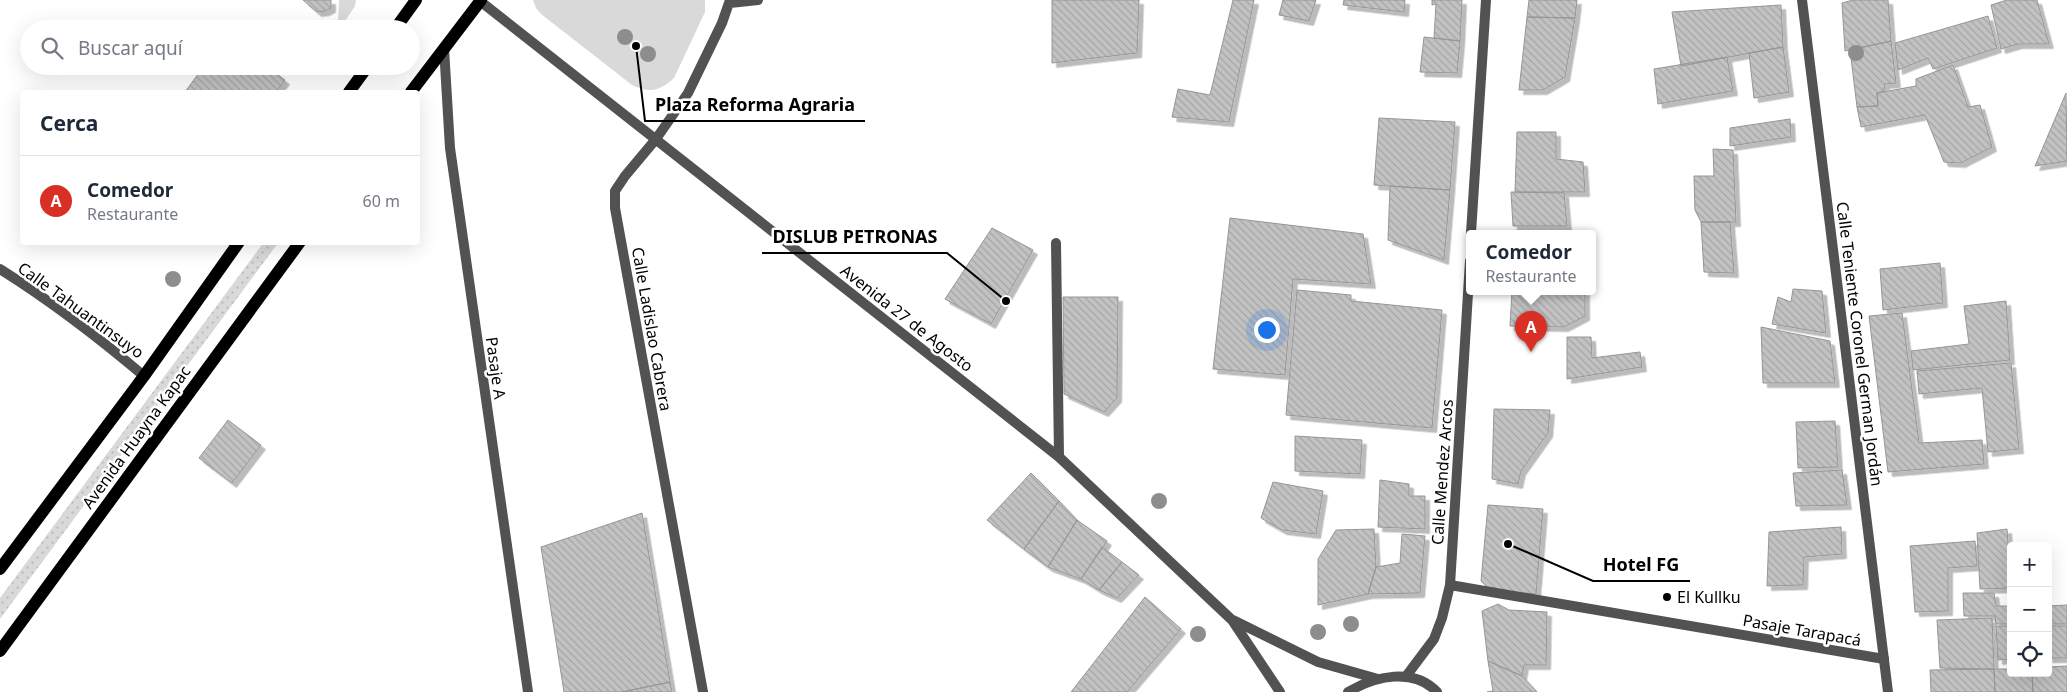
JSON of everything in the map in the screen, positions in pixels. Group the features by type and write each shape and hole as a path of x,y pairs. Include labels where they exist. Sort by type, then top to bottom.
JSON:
{"main road":[{"path":"402,20 416,0"},
{"path":"412,90 480,1"},
{"path":"350,90 361,75"},
{"name":"Avenida Huayna Kapac","path":"0,569 144,376 238,245"},
{"name":"Avenida Huayna Kapac","path":"0,651 298,245"}],"street":[{"path":"730,1 758,0"},
{"path":"1471,230 1486,0"},
{"name":"Calle Teniente Coronel German Jordán","path":"1802,0 1888,692"},
{"name":"Avenida 27 de Agosto","path":"480,1 1059,458 1232,620 1280,692"},
{"name":"Calle Ladislao Cabrera","path":"703,692 615,208 615,191 656,139 688,93 722,24 730,1"},
{"name":"Pasaje A","path":"444,48 450,148 528,692"},
{"path":"1056,243 1059,458"},
{"name":"Calle Tahuantinsuyo","path":"0,270 36,292 111,348 144,376"},
{"name":"Calle Mendez Arcos","path":"1407,675 1434,639 1442,618 1450,585 1468,295"},
{"name":"Pasaje Tarapacá","path":"1450,585 1884,659"},
{"name":"Avenida 27 de Agosto","path":"1232,620 1318,662 1378,679"},
{"path":"1348,692 1378,679 1407,675 1432,686 1437,692"}],"shaded area":[{"path":"339,0 356,0 355,6 346,20 338,20"},
{"path":"533,0 705,0 705,12 674,78 663,86 649,90 632,85 541,14"},
{"path":"262,245 277,245 0,619 0,598"}],"building":[{"path":"303,0 331,0 331,8 317,12"},
{"path":"1052,0 1139,0 1137,53 1052,63"},
{"path":"1233,0 1254,0 1229,122 1172,117 1178,89 1210,95"},
{"path":"1283,0 1316,0 1309,21 1279,15"},
{"path":"1344,0 1405,0 1404,12 1343,5"},
{"path":"1432,0 1462,0 1460,41 1434,38 1436,4 1432,5"},
{"path":"1529,0 1577,0 1575,18 1527,17"},
{"path":"1853,0 1888,0 1891,41 1845,51 1842,3"},
{"path":"2007,0 2037,0 2049,44 2018,44 2001,49 1991,5"},
{"path":"1781,5 1783,47 1681,66 1672,12"},
{"path":"1988,16 1997,48 1933,69 1928,58 1898,70 1895,43"},
{"path":"1527,17 1575,18 1565,77 1543,90 1519,90"},
{"path":"1424,37 1460,41 1457,73 1420,72"},
{"path":"1891,41 1896,83 1885,84 1884,91 1877,93 1878,106 1857,107 1850,50"},
{"path":"1783,47 1789,92 1754,98 1749,53"},
{"path":"1727,57 1733,91 1658,104 1654,69"},
{"path":"1953,65 1968,107 1980,105 1992,147 1961,163 1944,162 1925,115 1861,127 1857,107 1878,106 1877,93 1916,86 1916,79"},
{"path":"197,75 278,75 285,80 278,90 186,90"},
{"path":"2066,93 2067,161 2035,166"},
{"path":"1379,118 1455,122 1450,190 1374,185"},
{"path":"1790,119 1791,137 1730,146 1730,128"},
{"path":"1517,132 1556,132 1556,159 1583,162 1585,192 1515,192"},
{"path":"1713,149 1733,150 1736,222 1701,222 1695,210 1694,176 1714,176"},
{"path":"1390,186 1450,190 1444,260 1388,240"},
{"path":"1511,192 1564,193 1567,226 1513,226"},
{"path":"1230,218 1363,234 1371,284 1293,279 1285,375 1213,369"},
{"path":"1701,222 1730,222 1734,273 1704,272"},
{"path":"992,228 1033,250 991,324 945,299"},
{"path":"1940,263 1943,303 1883,310 1880,269"},
{"path":"1793,289 1822,291 1826,333 1772,324 1778,297 1791,302"},
{"path":"1297,290 1351,295 1351,301 1442,310 1432,428 1286,415"},
{"path":"1512,295 1585,295 1585,316 1564,327 1510,326"},
{"path":"1063,297 1118,297 1117,398 1104,412 1064,394"},
{"path":"2006,301 2010,360 1913,370 1911,351 1969,344 1964,306"},
{"path":"1902,313 1919,443 1982,440 1984,464 1888,472 1869,316"},
{"path":"1761,327 1830,341 1835,383 1763,383"},
{"path":"1567,337 1591,337 1592,358 1640,352 1642,367 1567,379"},
{"path":"2011,363 2019,449 1988,452 1982,388 1919,394 1917,371"},
{"path":"1494,409 1550,410 1548,433 1521,471 1518,484 1492,479"},
{"path":"228,420 261,445 232,483 199,458"},
{"path":"1835,421 1838,467 1798,468 1796,422"},
{"path":"1295,436 1362,440 1360,474 1295,471"},
{"path":"1842,470 1847,505 1796,506 1793,473"},
{"path":"1031,473 1059,501 1024,549 987,520"},
{"path":"1380,480 1409,484 1409,496 1425,496 1425,529 1378,527"},
{"path":"1273,482 1323,491 1316,534 1282,530 1261,518"},
{"path":"1059,501 1077,520 1048,567 1024,549"},
{"path":"1488,505 1543,509 1536,594 1490,590 1481,581"},
{"path":"642,513 670,682 622,692 564,692 541,547"},
{"path":"1077,520 1107,541 1081,579 1048,567"},
{"path":"1841,527 1842,554 1804,557 1803,585 1767,586 1769,532"},
{"path":"1374,529 1376,567 1368,594 1318,605 1318,559 1336,530"},
{"path":"2007,529 2007,588 1980,589 1977,533"},
{"path":"1402,534 1425,536 1420,593 1368,594 1376,567 1400,563"},
{"path":"1975,541 1977,566 1948,568 1948,611 1915,612 1910,546"},
{"path":"1102,547 1122,562 1099,590 1081,579"},
{"path":"1122,562 1139,575 1117,598 1099,590"},
{"path":"1963,593 1994,593 1996,606 2007,606 2007,624 1996,624 1995,616 1964,616"},
{"path":"1145,597 1181,629 1127,692 1071,692"},
{"path":"1498,604 1509,610 1547,612 1546,665 1524,665 1522,676 1488,661 1482,611"},
{"path":"2067,605 2067,624 2052,624 2052,606"},
{"path":"1992,618 1994,669 1940,668 1937,620"},
{"path":"1996,626 2007,626 2007,659 1998,660"},
{"path":"2052,626 2067,626 2067,658 2052,658"},
{"path":"1488,661 1522,676 1537,692 1487,692 1493,691"},
{"path":"2067,666 2067,692 2033,692 2032,677 2052,677 2052,667"},
{"path":"1994,669 1995,692 1931,692 1930,670"},
{"path":"1994,669 2007,669 2007,677 2032,677 2033,692 1995,692"},
{"path":"670,682 672,692 622,692"}],"place":[{"name":"Plaza Reforma Agraria","path":"636,46"},
{"name":"DISLUB PETRONAS","path":"1006,301"},
{"name":"Comedor","path":"1531,352"},
{"name":"Hotel FG","path":"1508,544"},
{"name":"El Kullku","path":"1667,597"}]}
